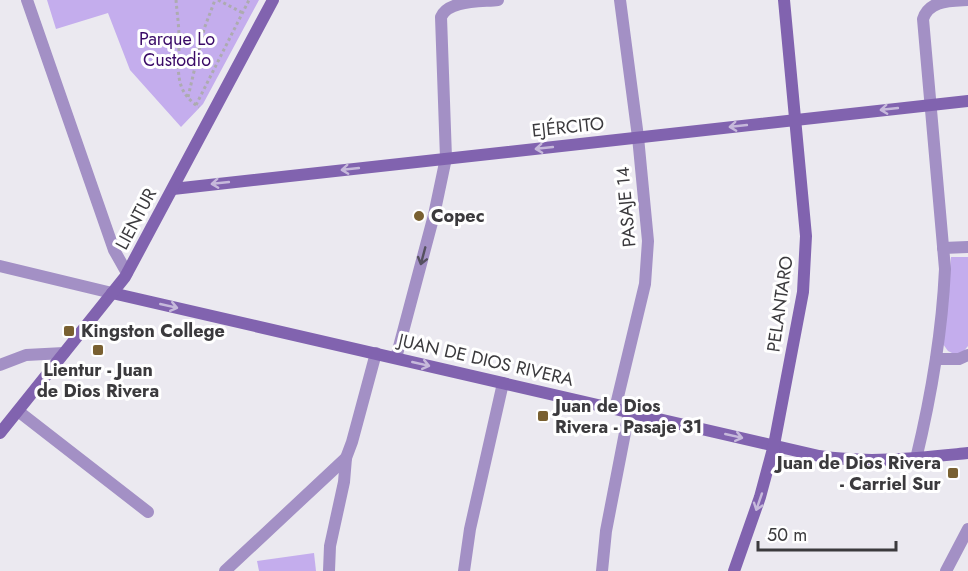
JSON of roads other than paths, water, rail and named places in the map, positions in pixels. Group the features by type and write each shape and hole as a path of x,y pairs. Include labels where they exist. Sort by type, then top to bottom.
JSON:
{"main road":[{"name":"LIENTUR","path":"0,433 127,273 273,0"},
{"name":"PELANTARO","path":"734,571 760,497 774,445 806,272 806,236 784,0"},
{"name":"EJÉRCITO","path":"172,189 968,101"},
{"name":"JUAN DE DIOS RIVERA","path":"112,293 841,459 916,459 968,453"}],"street":[{"path":"27,0 114,250 127,273"},
{"path":"396,358 434,215 446,158 441,21 445,9 452,5 491,0"},
{"name":"PASAJE 14","path":"615,409 640,308 648,259 647,223 638,137 620,0"},
{"path":"916,459 936,358 945,269 924,15 935,3 968,0"},
{"path":"943,248 968,247"},
{"name":"JUAN DE DIOS RIVERA","path":"0,266 112,293"},
{"path":"0,365 26,355 64,353"},
{"path":"329,571 330,546 344,482 345,458 352,442 376,354"},
{"path":"936,358 959,359 968,355"},
{"path":"464,571 470,529 503,383"},
{"path":"18,411 148,512"},
{"path":"602,571 606,531 629,412"},
{"path":"225,571 345,458"},
{"path":"946,571 968,529"}],"place":[{"name":"Copec","path":"419,216"},
{"name":"Kingston College","path":"69,331"},
{"name":"Lientur - Juan de Dios Rivera","path":"98,350"},
{"name":"Juan de Dios Rivera - Pasaje 31","path":"543,416"},
{"name":"Juan de Dios Rivera - Carriel Sur","path":"953,473"}],"park label":[{"name":"Parque Lo Custodio","path":"177,49"}]}
